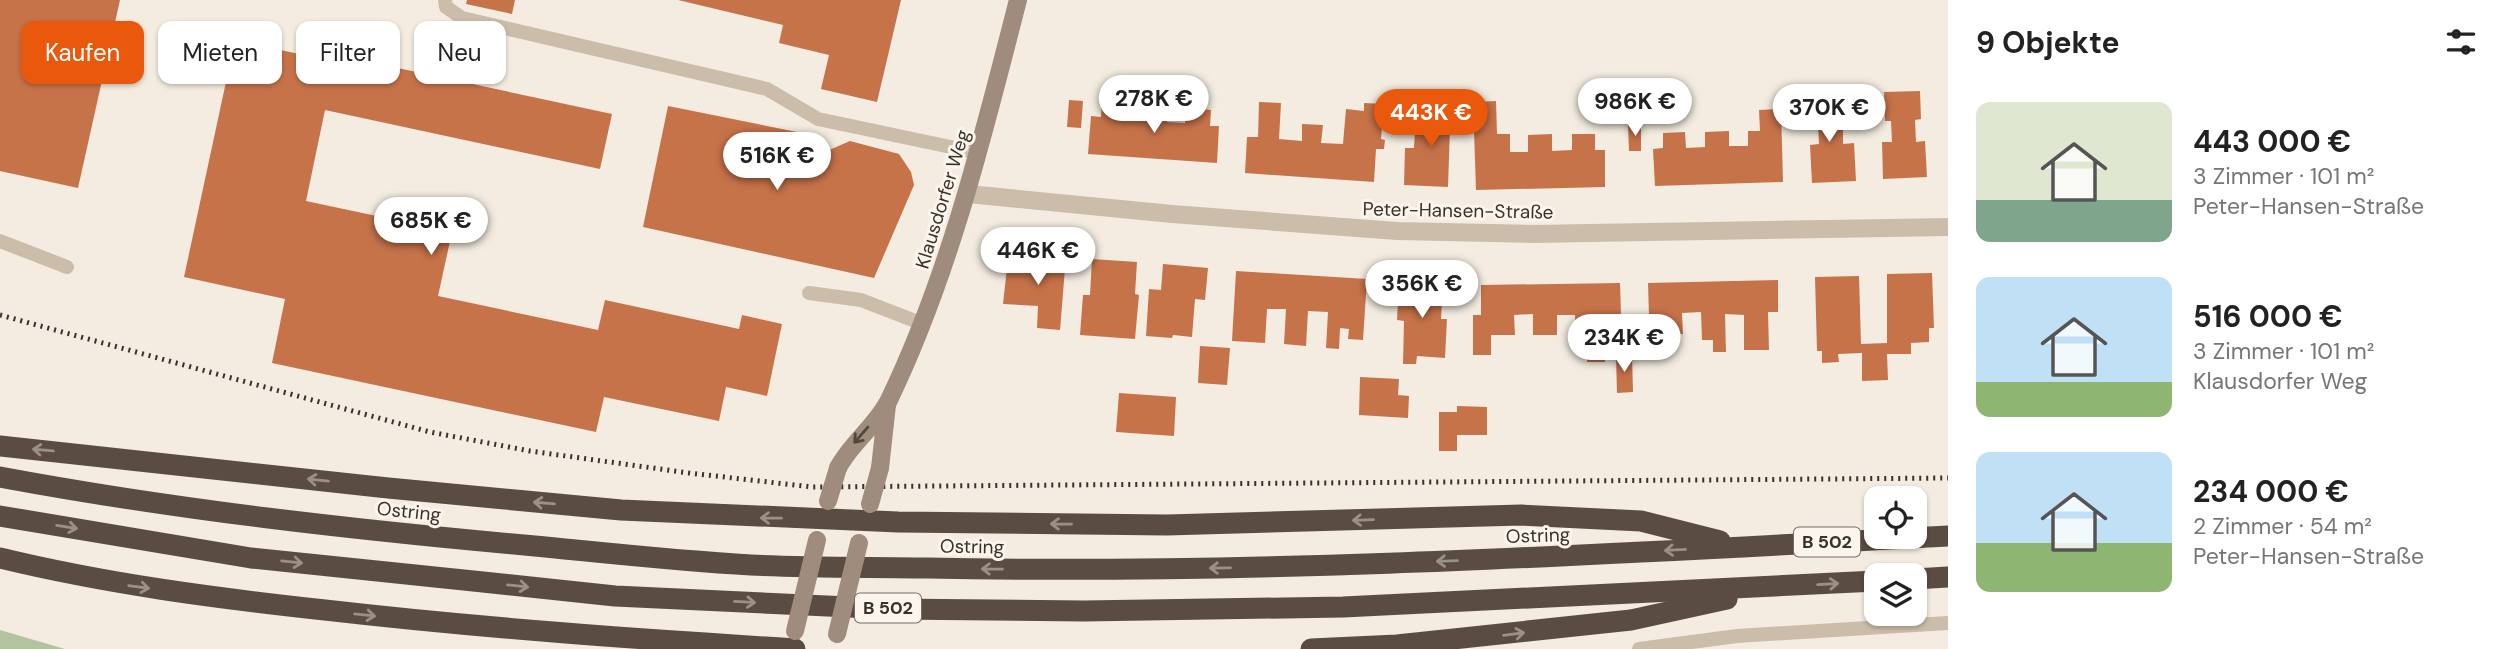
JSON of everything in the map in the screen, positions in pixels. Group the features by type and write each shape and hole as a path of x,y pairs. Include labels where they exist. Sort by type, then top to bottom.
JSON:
{"highway":[{"path":"0,446 621,510 826,510 1167,525 1521,515 1641,521 1743,547"},
{"name":"Ostring","path":"0,477 137,501 341,527 752,565 1075,571 1328,565 1948,536"},
{"name":"B 502","path":"0,516 251,558 615,596 892,609 1014,611 1343,607 1864,582"},
{"path":"0,558 131,586 437,623 612,636 793,645"},
{"path":"1927,578 1948,577"},
{"path":"1311,649 1397,645 1632,621 1781,587"},
{"path":"612,636 639,649"}],"street":[{"name":"Klausdorfer Weg","path":"793,645 817,540 838,468 846,453 887,405 923,324 968,194 1018,0"},
{"name":"Peter-Hansen-Straße","path":"968,194 1172,214 1397,231 1533,234 1948,227"},
{"name":"Klausdorfer Weg","path":"836,641 880,468 887,405"}],"lane":[{"path":"445,0 446,7 462,18 767,89 818,119 979,153"},
{"path":"0,241 67,267"},
{"path":"809,293 861,300 923,324"},
{"path":"1639,649 1737,636 1948,623"}],"green space":[{"path":"0,630 65,649 0,649"}],"building":[{"path":"0,0 120,0 115,21 21,21 21,84 101,84 78,188 0,171"},
{"path":"467,0 515,0 512,14 466,4"},
{"path":"678,0 901,0 877,102 821,89 829,55 779,43 783,25"},
{"path":"282,50 296,53 296,84 400,84 400,69 414,72 414,84 472,84 612,114 600,169 325,110 306,201 452,232 438,296 598,330 605,300 739,329 742,315 782,324 767,396 726,387 719,421 604,397 596,432 272,363 285,299 184,277 226,84 282,84"},
{"path":"1829,89 1831,128 1843,127 1843,144 1854,143 1856,181 1812,183 1810,145 1819,144 1818,123 1809,123 1807,90"},
{"path":"1920,91 1921,119 1915,120 1916,142 1925,141 1927,177 1883,179 1882,142 1892,142 1891,121 1885,121 1884,92"},
{"path":"1430,97 1451,98 1448,187 1404,185 1405,148 1414,148 1415,131 1428,132"},
{"path":"1069,100 1083,101 1081,128 1067,127"},
{"path":"1102,100 1125,102 1125,119 1133,120 1142,120 1143,104 1168,106 1167,122 1185,123 1186,108 1211,110 1210,126 1219,126 1217,163 1088,154 1091,116 1101,117"},
{"path":"1496,101 1497,134 1510,134 1510,152 1528,152 1528,135 1552,134 1552,151 1572,150 1572,134 1595,134 1595,150 1605,150 1605,187 1476,190 1473,102"},
{"path":"1259,102 1281,103 1279,139 1302,141 1302,124 1323,125 1321,143 1343,144 1346,109 1364,111 1364,103 1384,104 1381,139 1385,140 1384,149 1376,149 1374,182 1245,173 1247,137 1258,137"},
{"path":"668,106 797,132 820,154 850,141 899,154 911,172 914,185 874,278 643,227"},
{"path":"1781,109 1783,182 1655,186 1653,149 1663,148 1663,133 1685,132 1686,148 1705,147 1705,132 1729,131 1729,146 1748,146 1748,131 1760,131 1759,110"},
{"path":"1628,125 1641,125 1641,151 1629,151"},
{"path":"1021,252 1066,256 1060,330 1037,328 1038,306 1003,304 1007,268 1020,269"},
{"path":"1092,259 1137,262 1135,294 1139,295 1135,339 1080,335 1083,295 1090,295"},
{"path":"1163,264 1208,268 1205,300 1195,299 1192,337 1146,336 1149,289 1161,290"},
{"path":"1236,271 1367,279 1363,340 1348,339 1349,329 1340,328 1339,349 1326,348 1328,312 1308,311 1306,346 1284,344 1286,309 1267,309 1265,343 1232,341"},
{"path":"1932,273 1934,328 1929,328 1929,342 1911,343 1911,354 1887,354 1888,380 1862,381 1862,353 1838,354 1839,362 1822,363 1822,351 1817,351 1815,277 1859,276 1861,344 1887,343 1887,274"},
{"path":"1399,280 1443,282 1441,319 1447,319 1445,358 1417,356 1416,364 1403,364 1404,321 1397,320"},
{"path":"1778,280 1778,312 1768,312 1769,350 1744,350 1744,315 1725,314 1726,352 1713,352 1713,340 1702,340 1701,312 1682,313 1683,334 1658,334 1658,316 1649,316 1648,283"},
{"path":"1620,283 1621,315 1618,315 1618,334 1604,334 1605,362 1587,362 1587,335 1576,335 1575,315 1557,315 1557,335 1533,335 1533,314 1514,315 1515,335 1491,335 1491,355 1473,355 1473,315 1481,315 1481,285"},
{"path":"1200,346 1230,348 1227,385 1198,383"},
{"path":"1616,356 1632,356 1633,392 1617,393"},
{"path":"1360,377 1399,379 1398,395 1409,396 1408,418 1359,415"},
{"path":"1119,393 1176,397 1174,436 1116,432"},
{"path":"1457,406 1487,407 1487,435 1457,435 1457,451 1439,451 1439,412 1457,412"}],"railway":[{"path":"0,315 430,432 530,451 812,487 1948,478"}]}
